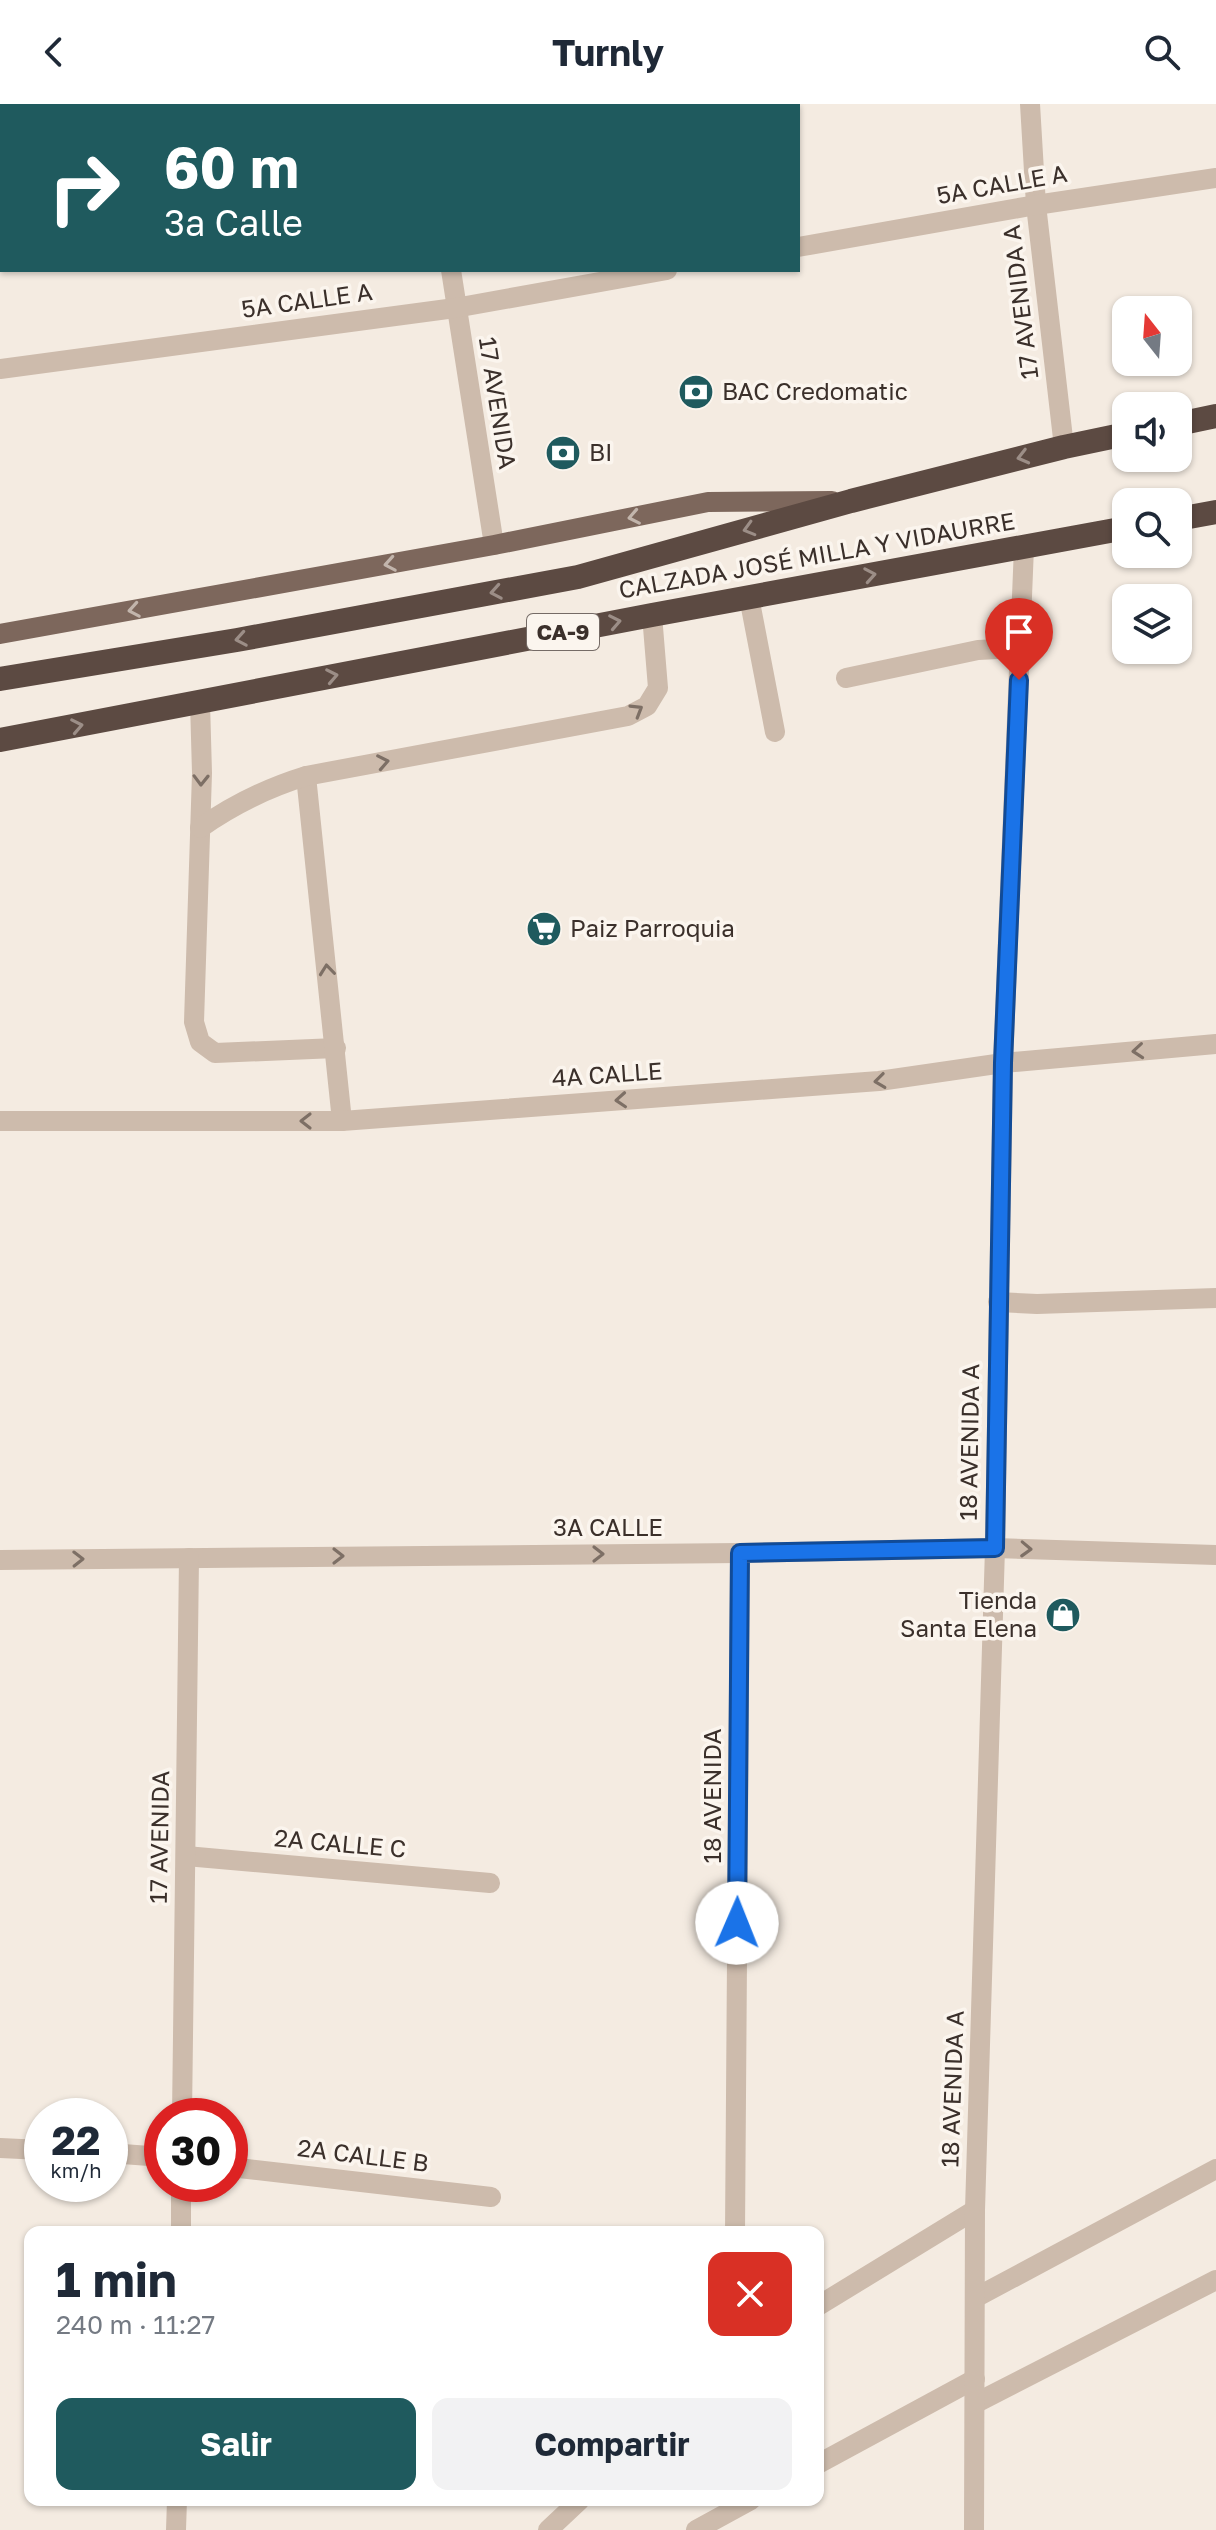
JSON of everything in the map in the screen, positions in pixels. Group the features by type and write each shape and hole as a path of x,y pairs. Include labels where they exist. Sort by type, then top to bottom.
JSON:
{"highway":[{"path":"1192,421 1216,416"},
{"name":"CALZADA JOSÉ MILLA Y VIDAURRE","path":"0,679 237,640 578,577 851,501 1112,437"},
{"path":"1192,516 1216,512"},
{"name":"CALZADA JOSÉ MILLA Y VIDAURRE","path":"0,740 1112,531"}],"main road":[{"name":"CALZADA JOSÉ MILLA Y VIDAURRE","path":"0,634 494,545 708,502 851,501"}],"street":[{"name":"17 AVENIDA A","path":"1030,104 1036,205 1064,447"},
{"name":"5A CALLE A","path":"800,247 1036,205 1216,178"},
{"name":"17 AVENIDA","path":"451,272 494,545"},
{"name":"5A CALLE A","path":"0,369 455,308 656,272"},
{"name":"18 AVENIDA A","path":"974,2530 975,2210 995,1548 1003,1063 1024,547"},
{"path":"749,597 775,732"},
{"path":"200,828 249,797 306,776 628,716 647,706 658,688 652,615"},
{"path":"846,678 978,650 1020,648"},
{"path":"200,702 194,1022 200,1042 215,1053 336,1048"},
{"path":"306,776 342,1121"},
{"name":"4A CALLE","path":"0,1121 342,1121 879,1081 1003,1063 1216,1044"},
{"path":"998,1302 1037,1304 1216,1298"},
{"name":"3A CALLE","path":"0,1560 995,1548 1216,1555"},
{"name":"18 AVENIDA","path":"735,2226 740,1553"},
{"name":"17 AVENIDA","path":"182,2098 189,1558"},
{"name":"2A CALLE C","path":"186,1856 490,1883"},
{"path":"0,2148 24,2149"},
{"name":"2A CALLE B","path":"248,2169 491,2197"},
{"path":"975,2298 1216,2169"},
{"path":"181,2202 181,2226"},
{"path":"824,2302 975,2210"},
{"path":"976,2403 1212,2285"},
{"path":"824,2461 975,2379"},
{"path":"176,2530 177,2506"},
{"path":"548,2530 574,2506"},
{"path":"696,2530 725,2522 744,2506"}],"place":[{"name":"BAC Credomatic","path":"696,392"},
{"name":"BI","path":"563,453"},
{"name":"Paiz Parroquia","path":"544,929"},
{"name":"Tienda Santa Elena","path":"1063,1615"}],"route":[{"path":"737,1923 740,1553 995,1548 1003,1063 1019,680"}]}
